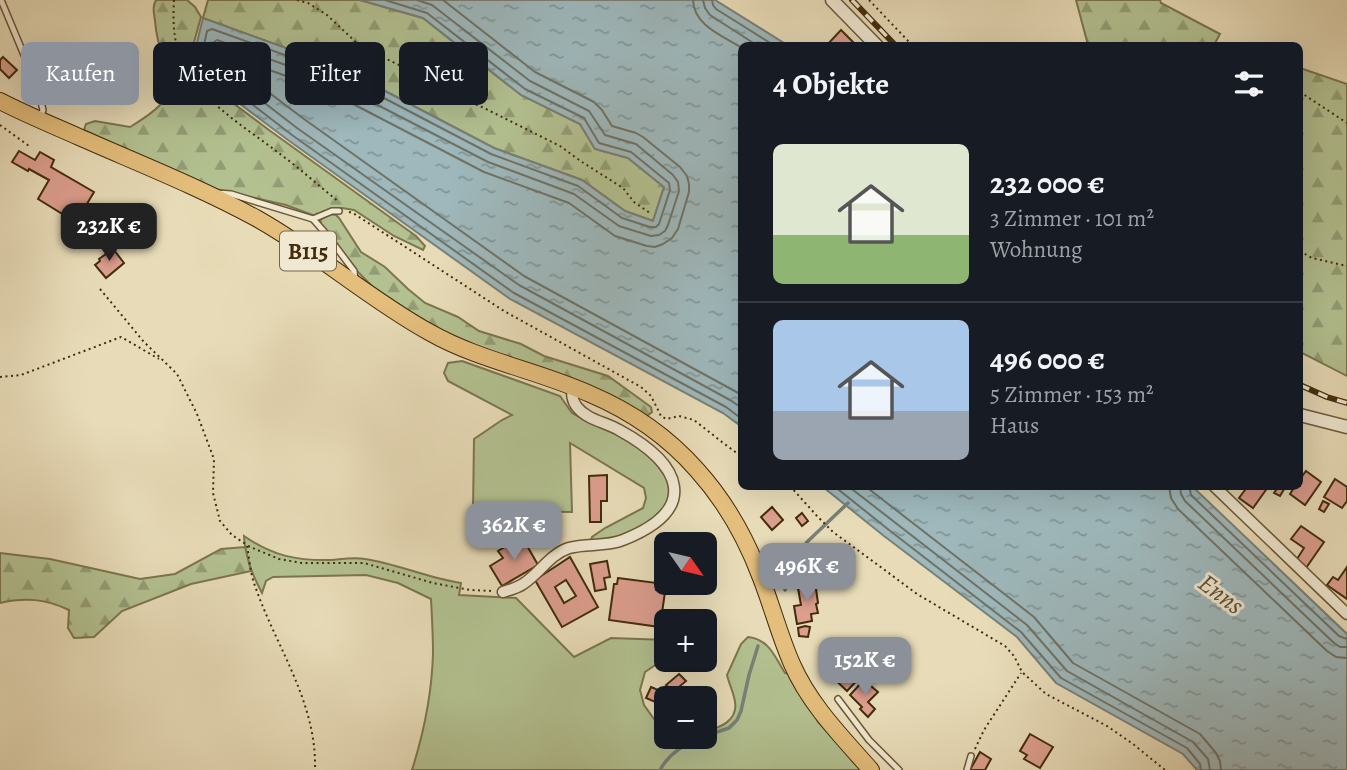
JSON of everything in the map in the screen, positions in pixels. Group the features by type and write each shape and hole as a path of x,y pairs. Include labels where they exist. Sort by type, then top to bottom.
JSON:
{"main road":[{"name":"B115","path":"0,101 209,194 258,220 429,332 460,348 613,404 658,434 696,468 740,529 792,664 805,689 821,712 871,770"}],"street":[{"path":"832,0 873,42"},
{"path":"503,592 523,584 561,552 572,547 619,542 636,534 661,518 671,507 675,497 673,479 664,465 646,448 618,429 583,413 572,399 572,387"},
{"path":"1303,416 1347,427"},
{"path":"1218,490 1347,614"}],"lane":[{"path":"1,0 37,86 43,110 40,120"},
{"path":"209,194 231,194 313,219 354,271 355,283"},
{"path":"313,219 332,211 340,211"},
{"path":"838,699 869,740 899,770"},
{"path":"967,770 971,756"}],"path":[{"path":"174,0 179,54 200,87 222,110 353,213 504,311 641,387 651,396 661,416 666,419 679,416 694,420 738,454"},
{"path":"297,0 327,15 360,46 443,90 560,146 623,188 634,202 650,213"},
{"path":"869,0 909,42"},
{"path":"1303,94 1347,123"},
{"path":"0,125 29,146"},
{"path":"340,211 353,213"},
{"path":"1303,253 1312,258 1347,266"},
{"path":"100,289 144,342 177,374 197,414 214,459 213,493 220,521 232,535 279,559 302,563 364,563 433,583 470,590 503,592"},
{"path":"0,377 20,375 121,337 163,361"},
{"path":"794,490 833,531 917,594 1005,646 1014,656 1021,672 1046,694 1107,726 1165,770"},
{"path":"247,545 253,581 295,676 310,720 316,752 315,770"},
{"path":"971,756 984,730 1021,672"}],"green space":[{"path":"156,0 187,0 195,7 201,17 194,42 159,42 154,5"},
{"path":"208,0 360,0 423,18 454,42 399,42 399,98 385,91 385,42 285,42 285,48 203,18"},
{"path":"1076,0 1160,0 1161,3 1220,34 1216,42 1087,42"},
{"path":"488,69 521,95 580,124 595,149 628,158 664,187 653,221 625,211 582,180 494,148 412,105 488,105"},
{"path":"1303,69 1347,84 1347,376 1303,354"},
{"path":"236,105 416,236 425,246 423,250 394,236 354,210 328,210 315,216 286,205 211,188 84,130 86,124 95,121 130,127 160,106"},
{"path":"330,214 339,218 361,252 385,267 425,303 458,317 479,331 521,344 544,356 608,376 651,407 652,412 647,416 594,389 448,335 390,300 358,272 321,224 320,220"},
{"path":"462,361 560,396 572,413 606,427 630,441 653,459 672,486 670,503 659,516 618,541 591,540 605,528 643,508 646,498 644,488 570,443 572,512 473,511 474,439 512,415 448,381 444,373 448,363"},
{"path":"244,536 286,556 319,560 365,559 461,583 459,595 516,598 574,657 611,638 654,640 654,666 645,672 640,690 644,705 654,719 654,749 717,749 717,728 731,719 735,708 727,675 741,644 748,637 755,638 771,650 785,673 792,675 818,722 862,770 412,770 424,727 431,683 431,599 398,583 366,575 273,577 266,581 262,593 246,551"},
{"path":"245,547 251,571 191,584 122,611 94,637 74,638 68,628 69,610 60,606 35,600 0,603 0,553 50,559 140,579 175,574 221,549"}],"water":[{"path":"360,0 715,0 782,42 738,42 738,424 723,413 510,299 241,105 271,105 271,43 285,48 285,105 385,105 385,91 399,98 399,105 412,105 494,148 582,180 625,211 653,221 664,187 628,158 595,149 580,124 521,95 488,69 488,42 454,42 423,18"},
{"path":"203,18 269,42 197,42"},
{"name":"Enns","path":"827,490 1196,490 1347,634 1347,770 1197,770 1183,754 1056,683 1017,637"}],"building":[{"path":"841,30 853,42 830,42"},
{"path":"3,57 17,70 9,78 0,69 0,60"},
{"path":"19,151 35,160 40,152 54,160 51,167 94,192 82,212 75,208 69,218 38,199 49,180 12,162"},
{"path":"114,250 124,263 106,278 95,265 99,259"},
{"path":"1306,471 1321,482 1305,505 1290,494 1292,490 1303,490 1303,475"},
{"path":"607,475 607,501 601,501 601,522 590,522 589,476"},
{"path":"1335,479 1347,487 1347,501 1342,508 1324,497"},
{"path":"1245,490 1266,490 1253,508 1239,498"},
{"path":"1276,490 1284,490 1280,496 1274,493"},
{"path":"1323,501 1329,504 1324,512 1319,509"},
{"path":"772,507 783,520 772,530 761,517"},
{"path":"802,513 808,521 802,526 796,518"},
{"path":"1301,526 1324,542 1306,568 1297,559 1304,548 1291,539"},
{"path":"520,538 538,565 502,586 490,566 503,558 498,551"},
{"path":"775,547 778,556 768,559 765,551"},
{"path":"570,557 598,607 562,627 535,580","holes":["566,580 576,596 564,603 555,587"]},
{"path":"607,561 610,577 604,578 606,589 595,591 590,564"},
{"path":"1347,567 1347,599 1327,585 1333,577 1338,580"},
{"path":"618,578 654,583 654,595 665,595 663,609 654,609 654,626 609,620 614,584 617,584"},
{"path":"815,582 818,613 811,614 812,621 797,624 794,606 801,605 798,588 803,587 802,584"},
{"path":"810,627 808,637 799,636 798,628"},
{"path":"882,658 887,663 882,669 877,665"},
{"path":"836,664 847,674 853,667 862,675 847,691 828,673"},
{"path":"679,674 686,681 680,686 666,685"},
{"path":"864,680 878,692 868,702 875,709 868,717 850,695"},
{"path":"651,687 654,688 654,701 646,698"},
{"path":"1030,734 1053,747 1040,768 1024,759 1027,755 1020,751"},
{"path":"980,752 991,759 985,770 970,770"}],"waterway":[{"path":"785,590 794,564 807,542 848,503"},
{"path":"717,732 729,728 737,720 758,646"},
{"path":"660,770 668,758 679,749"}],"railway":[{"path":"852,0 892,42"},
{"path":"1303,386 1347,403"}]}
